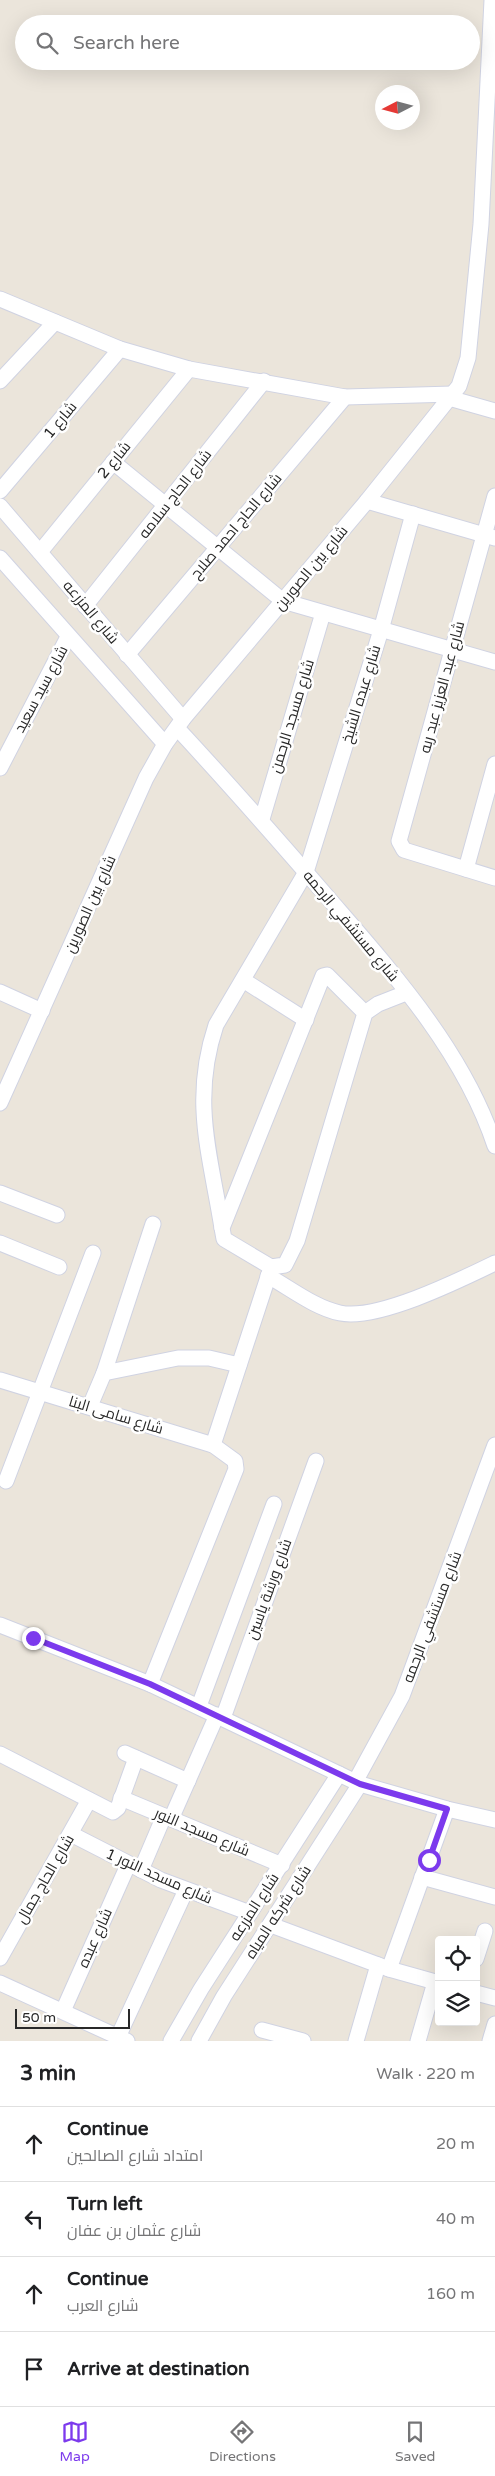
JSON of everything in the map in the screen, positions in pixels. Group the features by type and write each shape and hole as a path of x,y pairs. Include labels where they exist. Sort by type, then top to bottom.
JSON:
{"street":[{"name":"شارع بين الصورين","path":"0,1103 146,778 165,744 180,723 367,501 459,386 467,368 488,225 493,56 492,0"},
{"path":"2,299 120,349 189,369 345,397 451,396 495,411"},
{"path":"0,381 55,322"},
{"name":"شارع 1","path":"0,491 120,349"},
{"name":"شارع 2","path":"40,552 189,369"},
{"name":"شارع الحاج سلامه","path":"85,606 264,381"},
{"name":"شارع الحاج احمد صلاح","path":"128,655 345,397"},
{"path":"113,462 283,601 495,662"},
{"name":"شارع عبد العزيز عبد ربه","path":"466,869 404,850 399,845 452,650 489,537 495,496"},
{"path":"367,501 489,537"},
{"name":"شارع المزرعه","path":"0,506 5,524 40,552 128,655 180,723"},
{"name":"شارع عبده الشيخ","path":"222,1228 203,1122 202,1096 209,1048 216,1025 306,872 381,630 413,514"},
{"path":"0,558 68,637 165,744"},
{"name":"شارع مسجد الرحمن","path":"262,819 323,613"},
{"name":"شارع سيد سعيد","path":"0,768 68,637"},
{"name":"شارع مستشفي الرحمه","path":"180,723 383,961 441,1038 469,1087 494,1140"},
{"path":"495,764 466,869 495,878"},
{"path":"365,1012 327,975 324,975 222,1228 224,1239 324,1308 340,1314 366,1314 414,1298 495,1263"},
{"path":"243,980 306,1020"},
{"path":"0,992 42,1011"},
{"path":"213,1445 270,1272 285,1265 297,1241 365,1012 378,1004 406,993"},
{"path":"0,1193 57,1215"},
{"path":"90,1406 104,1372 153,1224"},
{"path":"0,1243 59,1267"},
{"path":"6,1481 94,1253"},
{"path":"104,1372 178,1358 209,1358 239,1365"},
{"name":"شارع سامى البنا","path":"1,1383 90,1406 213,1445 235,1461 236,1468 150,1684"},
{"name":"شارع مستشفي الرحمه","path":"358,1783 402,1696 495,1445"},
{"name":"شارع ورشة ياسين","path":"188,1781 220,1717 316,1461"},
{"path":"198,1706 274,1504"},
{"path":"0,1625 150,1684 358,1783 447,1809 495,1820"},
{"path":"0,1754 113,1812 118,1808 131,1756 188,1781"},
{"name":"شارع المزرعه","path":"171,2041 201,1989 339,1774"},
{"name":"شارع عبده","path":"63,2011 134,1867 168,1818 188,1781"},
{"name":"شارع شركه المياه","path":"199,2041 224,1996 271,1925 358,1783"},
{"name":"شارع مسجد النور","path":"121,1798 282,1865"},
{"name":"شارع الحاج جمال","path":"0,1958 89,1800"},
{"path":"356,2041 384,1966 422,1877 447,1809"},
{"name":"شارع مسجد النور 1","path":"71,1834 134,1867 186,1890 250,1913"},
{"path":"422,1877 495,1897"},
{"path":"0,1984 123,2039 186,1890"},
{"path":"271,1925 384,1966 435,1981"},
{"path":"480,1947 485,1931"},
{"path":"418,2041 435,1988"},
{"path":"480,1994 495,1998"},
{"path":"490,2041 495,2024"},
{"path":"262,2030 303,2041"}],"route":[{"path":"33,1638 150,1684 360,1784 447,1809 429,1860"}]}
